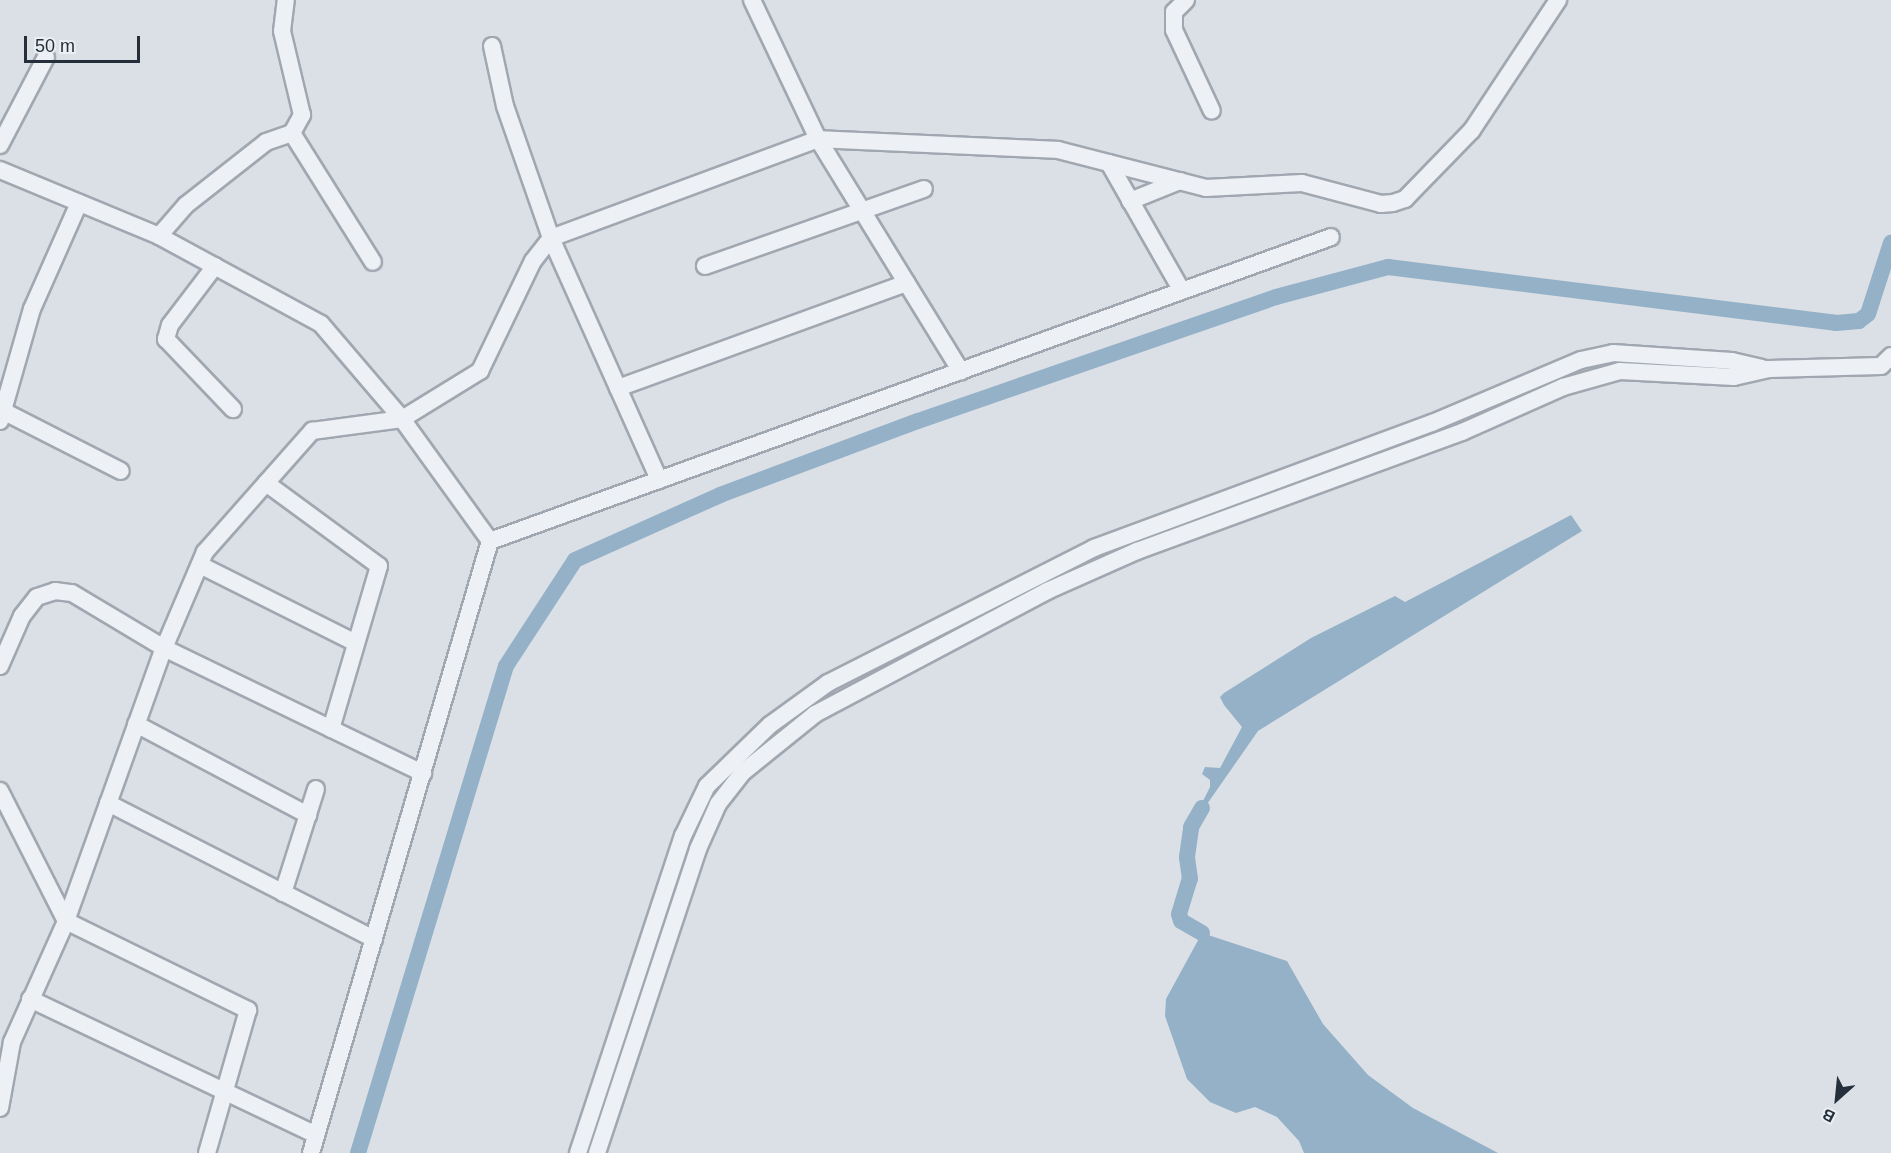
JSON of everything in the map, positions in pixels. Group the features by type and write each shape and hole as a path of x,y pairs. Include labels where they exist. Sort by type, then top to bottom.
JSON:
{"street":[{"path":"159,236 186,205 266,142 292,133 302,115 282,31 286,0"},
{"path":"752,0 818,139 961,371"},
{"path":"1186,0 1174,12 1174,30 1212,111"},
{"path":"0,1108 12,1042 66,921 164,648 206,552 312,431 402,418 480,370 533,261 551,238 818,139 1058,150 1206,188 1302,183 1381,204 1405,199 1472,130 1558,0"},
{"path":"492,46 505,106 551,238 659,480"},
{"path":"0,145 46,57"},
{"path":"292,133 373,262"},
{"path":"1109,163 1182,291"},
{"path":"0,170 159,236 321,324 402,418 490,542"},
{"path":"1130,201 1180,182"},
{"path":"705,266 924,189"},
{"path":"79,203 32,309 2,416 121,471"},
{"path":"490,542 1331,237"},
{"path":"215,266 170,325 166,339 233,409"},
{"path":"618,388 907,283"},
{"path":"578,1153 683,836 707,786 770,725 828,683 1094,548 1373,444 1581,360 1613,353 1732,361 1769,369"},
{"path":"597,1153 683,895 718,804 742,773 815,714 1036,598 1137,551 1462,432 1563,387 1620,371 1734,376 1769,369 1881,366 1891,356"},
{"path":"1373,444 1380,461"},
{"path":"266,483 379,566 331,729"},
{"path":"311,1153 490,542"},
{"path":"200,565 356,643"},
{"path":"1027,581 1036,598"},
{"path":"0,666 22,616 37,597 55,591 72,593 164,648 423,773"},
{"path":"136,724 308,815"},
{"path":"284,893 316,789"},
{"path":"0,790 66,921 248,1010 207,1153"},
{"path":"108,803 374,939"},
{"path":"666,888 683,895"},
{"path":"30,999 316,1135"}],"water":[{"path":"1571,515 1582,531 1258,731 1205,807 1200,807 1210,787 1210,780 1202,774 1205,767 1220,768 1242,727 1224,705 1220,697 1224,693 1311,638 1395,596 1405,602"},
{"path":"1202,933 1287,961 1323,1024 1368,1075 1413,1108 1498,1153 1304,1153 1299,1141 1277,1117 1255,1107 1236,1113 1210,1102 1187,1079 1165,1016 1166,999"}],"waterway":[{"path":"358,1153 506,666 575,560 720,495 918,421 1276,297 1388,267 1836,323 1859,321 1868,314 1891,243"},
{"path":"1202,808 1191,827 1187,857 1190,879 1179,914 1181,921 1202,933"}]}
